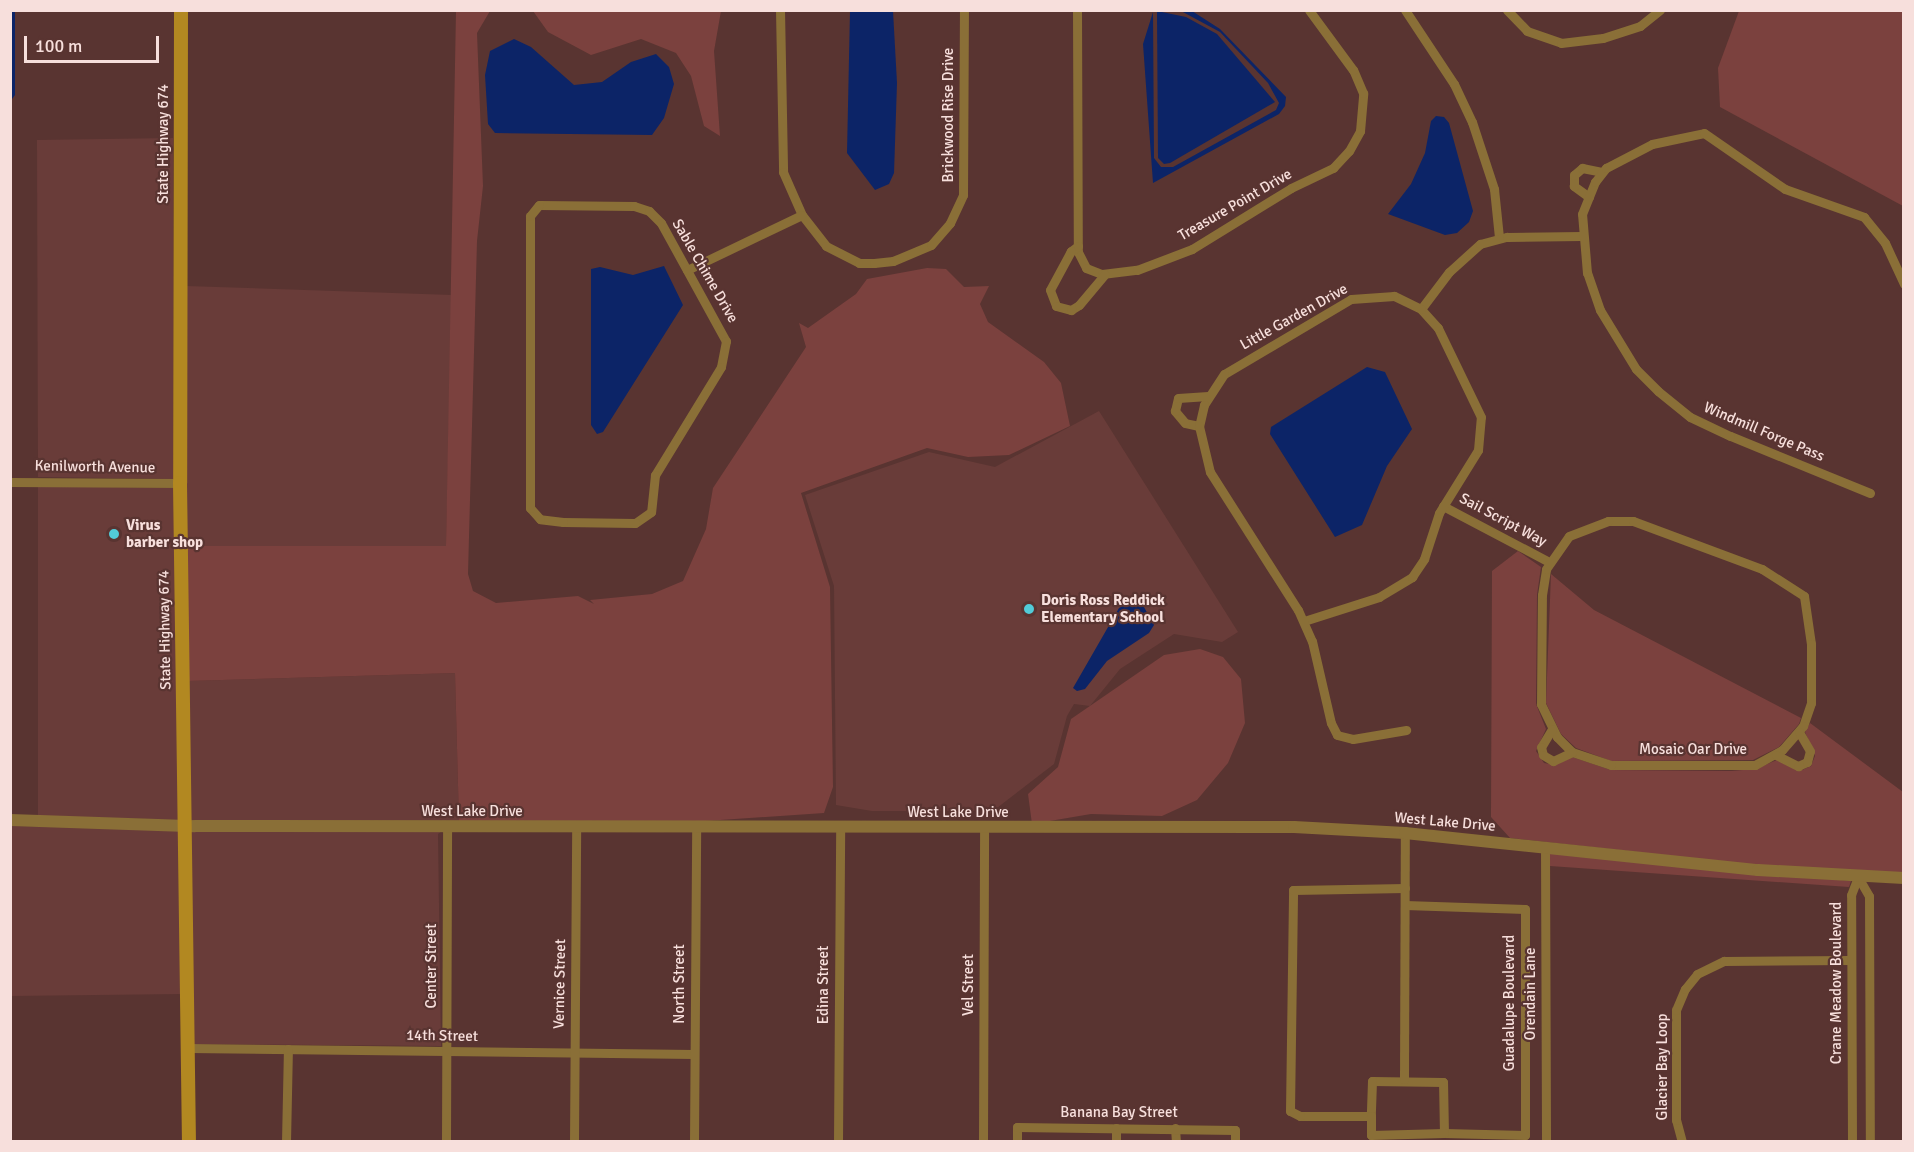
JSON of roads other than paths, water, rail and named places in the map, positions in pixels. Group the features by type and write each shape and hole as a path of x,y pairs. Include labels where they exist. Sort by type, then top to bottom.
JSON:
{"main road":[{"name":"State Highway 674","path":"181,10 180,483 189,1142"}],"street":[{"name":"Brickwood Rise Drive","path":"780,10 780,156 802,216 826,246 859,263 893,261 931,245 940,236 963,195 964,10"},
{"path":"1077,10 1078,246 1080,262 1086,268 1106,274 1079,305 1071,310 1056,306 1050,290 1071,251 1078,246"},
{"name":"Treasure Point Drive","path":"1106,274 1137,270 1192,249 1291,188 1333,168 1349,151 1360,131 1363,93 1353,70 1309,10"},
{"path":"1405,10 1454,84 1472,122 1494,189 1499,237"},
{"path":"1508,10 1527,31 1561,43 1603,38 1640,26 1660,10"},
{"path":"1589,197 1574,186 1575,174 1582,168 1602,172 1652,144 1704,133 1785,189 1864,217 1885,243 1904,284"},
{"name":"Windmill Forge Pass","path":"1602,172 1582,214 1581,236 1587,273 1599,310 1636,369 1658,391 1690,417 1730,436 1870,493"},
{"name":"Sable Chime Drive","path":"539,205 634,206 650,211 661,223 687,270 721,327 726,350 721,367 655,475 651,512 636,523 540,519 530,508 530,216 539,205"},
{"path":"687,270 802,216"},
{"path":"1421,309 1466,254 1499,237 1581,236"},
{"name":"Little Garden Drive","path":"1199,426 1208,396 1224,374 1351,299 1394,296 1421,309 1438,328 1480,417 1478,450 1443,506 1424,559 1400,587 1304,621"},
{"path":"1208,396 1178,398 1175,411 1185,423 1199,426 1210,472 1304,621 1337,735 1353,740 1406,730"},
{"name":"Kenilworth Avenue","path":"10,482 180,483"},
{"name":"Sail Script Way","path":"1443,506 1549,562"},
{"name":"Mosaic Oar Drive","path":"1608,521 1633,521 1762,569 1796,589 1808,608 1811,644 1811,703 1799,732 1776,755 1755,765 1611,765 1572,752 1552,729 1541,704 1542,595 1549,562 1569,536 1587,527 1608,521"},
{"path":"1552,729 1541,747 1543,755 1554,761 1572,752"},
{"path":"1776,755 1798,766 1807,762 1810,751 1799,732"},
{"name":"West Lake Drive","path":"10,820 186,824 576,827 1294,828 1405,833 1858,877 1904,878"},
{"name":"Center Street","path":"446,1142 447,826"},
{"name":"Vernice Street","path":"574,1142 576,827"},
{"name":"North Street","path":"694,1142 696,827"},
{"name":"Edina Street","path":"838,1142 840,828"},
{"name":"Vel Street","path":"983,1142 984,829"},
{"path":"1404,1078 1405,833"},
{"name":"Orendain Lane","path":"1545,847 1546,1142"},
{"path":"1858,877 1869,896 1870,1142"},
{"name":"Crane Meadow Boulevard","path":"1852,1142 1851,896 1858,877"},
{"path":"1405,888 1293,890 1290,1112 1300,1116 1371,1116 1372,1081 1404,1078 1443,1082 1444,1133"},
{"name":"Guadalupe Boulevard","path":"1371,1116 1371,1135 1444,1133 1525,1135 1525,909 1405,905"},
{"name":"Glacier Bay Loop","path":"1682,1142 1676,1120 1676,1010 1685,989 1697,975 1724,961 1851,960"},
{"name":"14th Street","path":"188,1048 694,1054"},
{"path":"286,1142 288,1049"},
{"name":"Banana Bay Street","path":"1017,1142 1017,1127 1235,1130 1235,1142"},
{"path":"1116,1128 1116,1142"},
{"path":"1175,1128 1176,1142"}],"water":[{"path":"11,10 15,11 15,95 12,99"},
{"path":"850,11 893,11 897,83 894,173 889,184 875,190 847,153"},
{"path":"1157,11 1186,17 1217,34 1275,102 1170,163 1164,164 1158,158"},
{"path":"1181,11 1192,11 1220,29 1286,97 1285,106 1279,114 1153,183 1143,44 1153,12 1154,158 1161,167 1173,167 1276,110 1279,103 1268,83 1220,32"},
{"path":"514,39 531,47 574,85 602,82 631,62 656,54 669,67 674,84 664,118 652,135 495,133 488,124 485,75 490,51"},
{"path":"1436,116 1444,117 1449,123 1473,211 1469,222 1457,233 1445,235 1388,214 1411,184 1425,153 1431,121"},
{"path":"664,266 683,305 603,432 597,434 591,425 591,269 600,267 633,275"},
{"path":"1367,367 1385,372 1412,429 1387,466 1362,525 1335,537 1270,434 1271,427"},
{"path":"1134,600 1140,600 1154,625 1149,633 1107,661 1085,689 1077,691 1073,688 1119,608"}],"place":[{"name":"Virus barber shop","path":"114,534"},
{"name":"Doris Ross Reddick Elementary School","path":"1029,609"}]}
